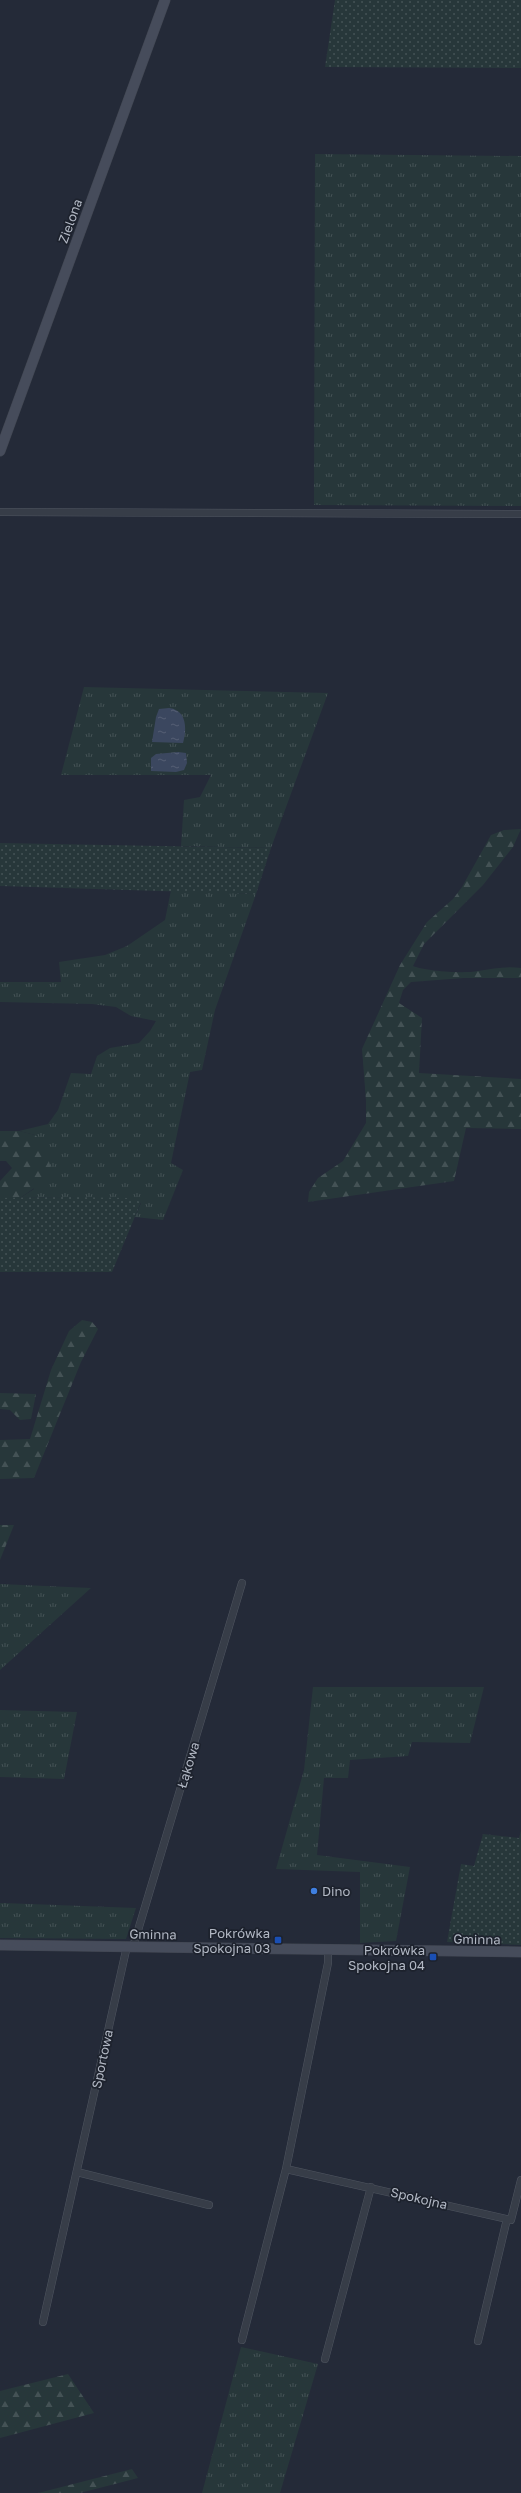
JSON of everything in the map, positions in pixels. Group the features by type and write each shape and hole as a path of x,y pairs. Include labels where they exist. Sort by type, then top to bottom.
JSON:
{"main road":[{"name":"Zielona","path":"0,451 165,0"},
{"name":"Gminna","path":"0,1945 521,1952"}],"street":[{"path":"0,512 521,514"},
{"name":"Łąkowa","path":"130,1946 242,1583"},
{"name":"Sportowa","path":"43,2322 130,1946"},
{"path":"242,2340 286,2168 328,1963 328,1950"},
{"name":"Spokojna","path":"286,2168 507,2219"},
{"path":"77,2172 209,2205"},
{"path":"478,2341 507,2219 511,2220 521,2180"},
{"path":"325,2360 371,2187"}],"green space":[{"path":"335,0 521,0 521,68 325,67"},
{"path":"315,154 521,156 521,506 314,505"},
{"path":"84,687 328,693 271,848 181,846 184,800 200,797 211,775 61,775"},
{"path":"521,829 513,847 483,885 424,944 413,966 435,971 454,972 472,972 515,967 521,968 521,978 464,978 411,982 403,990 399,1003 422,1018 419,1073 521,1079 521,1129 466,1128 454,1181 308,1202 309,1192 318,1178 343,1161 366,1123 362,1049 400,965 427,922 453,899 462,887 491,835 504,830"},
{"path":"0,843 271,848 256,894 0,886"},
{"path":"171,890 256,894 215,1010 202,1070 190,1072 171,1163 183,1170 163,1220 135,1217 141,1203 65,1197 20,1198 34,1189 35,1135 19,1131 48,1124 58,1110 71,1073 91,1074 97,1056 110,1048 139,1043 150,1031 156,1021 131,1016 116,1007 92,1004 0,1002 0,982 61,982 59,962 105,955 127,946 165,920"},
{"path":"0,1131 19,1131 35,1135 44,1143 51,1169 46,1180 20,1198 0,1198 0,1181 12,1168 6,1161 0,1161"},
{"path":"0,1198 128,1198 141,1202 112,1272 0,1272"},
{"path":"82,1320 92,1322 98,1329 81,1362 34,1478 0,1479 0,1440 30,1439 51,1370 69,1331"},
{"path":"0,1393 36,1394 31,1419 20,1420 10,1410 0,1409"},
{"path":"0,1525 14,1525 0,1560"},
{"path":"0,1584 91,1588 0,1670"},
{"path":"313,1687 484,1687 470,1743 412,1742 408,1756 350,1760 348,1778 324,1778 317,1855 410,1867 396,1941 360,1943 360,1872 276,1869 304,1770"},
{"path":"0,1710 77,1712 64,1779 0,1777"},
{"path":"521,1831 521,1945 447,1942 461,1864 474,1866 483,1834 519,1838"},
{"path":"0,1903 136,1908 126,1939 0,1938"},
{"path":"241,2347 318,2364 280,2493 202,2493"},
{"path":"68,2374 94,2413 0,2438 0,2391"},
{"path":"132,2469 138,2478 80,2493 38,2493"}],"water":[{"path":"169,708 179,712 184,721 185,732 183,743 152,742 156,717 159,709"},
{"path":"178,752 186,753 187,763 184,770 176,772 151,771 151,758 156,754"}],"place":[{"name":"Dino","path":"314,1891"},
{"name":"Pokrówka Spokojna 03","path":"278,1940"},
{"name":"Pokrówka Spokojna 04","path":"433,1957"}]}
